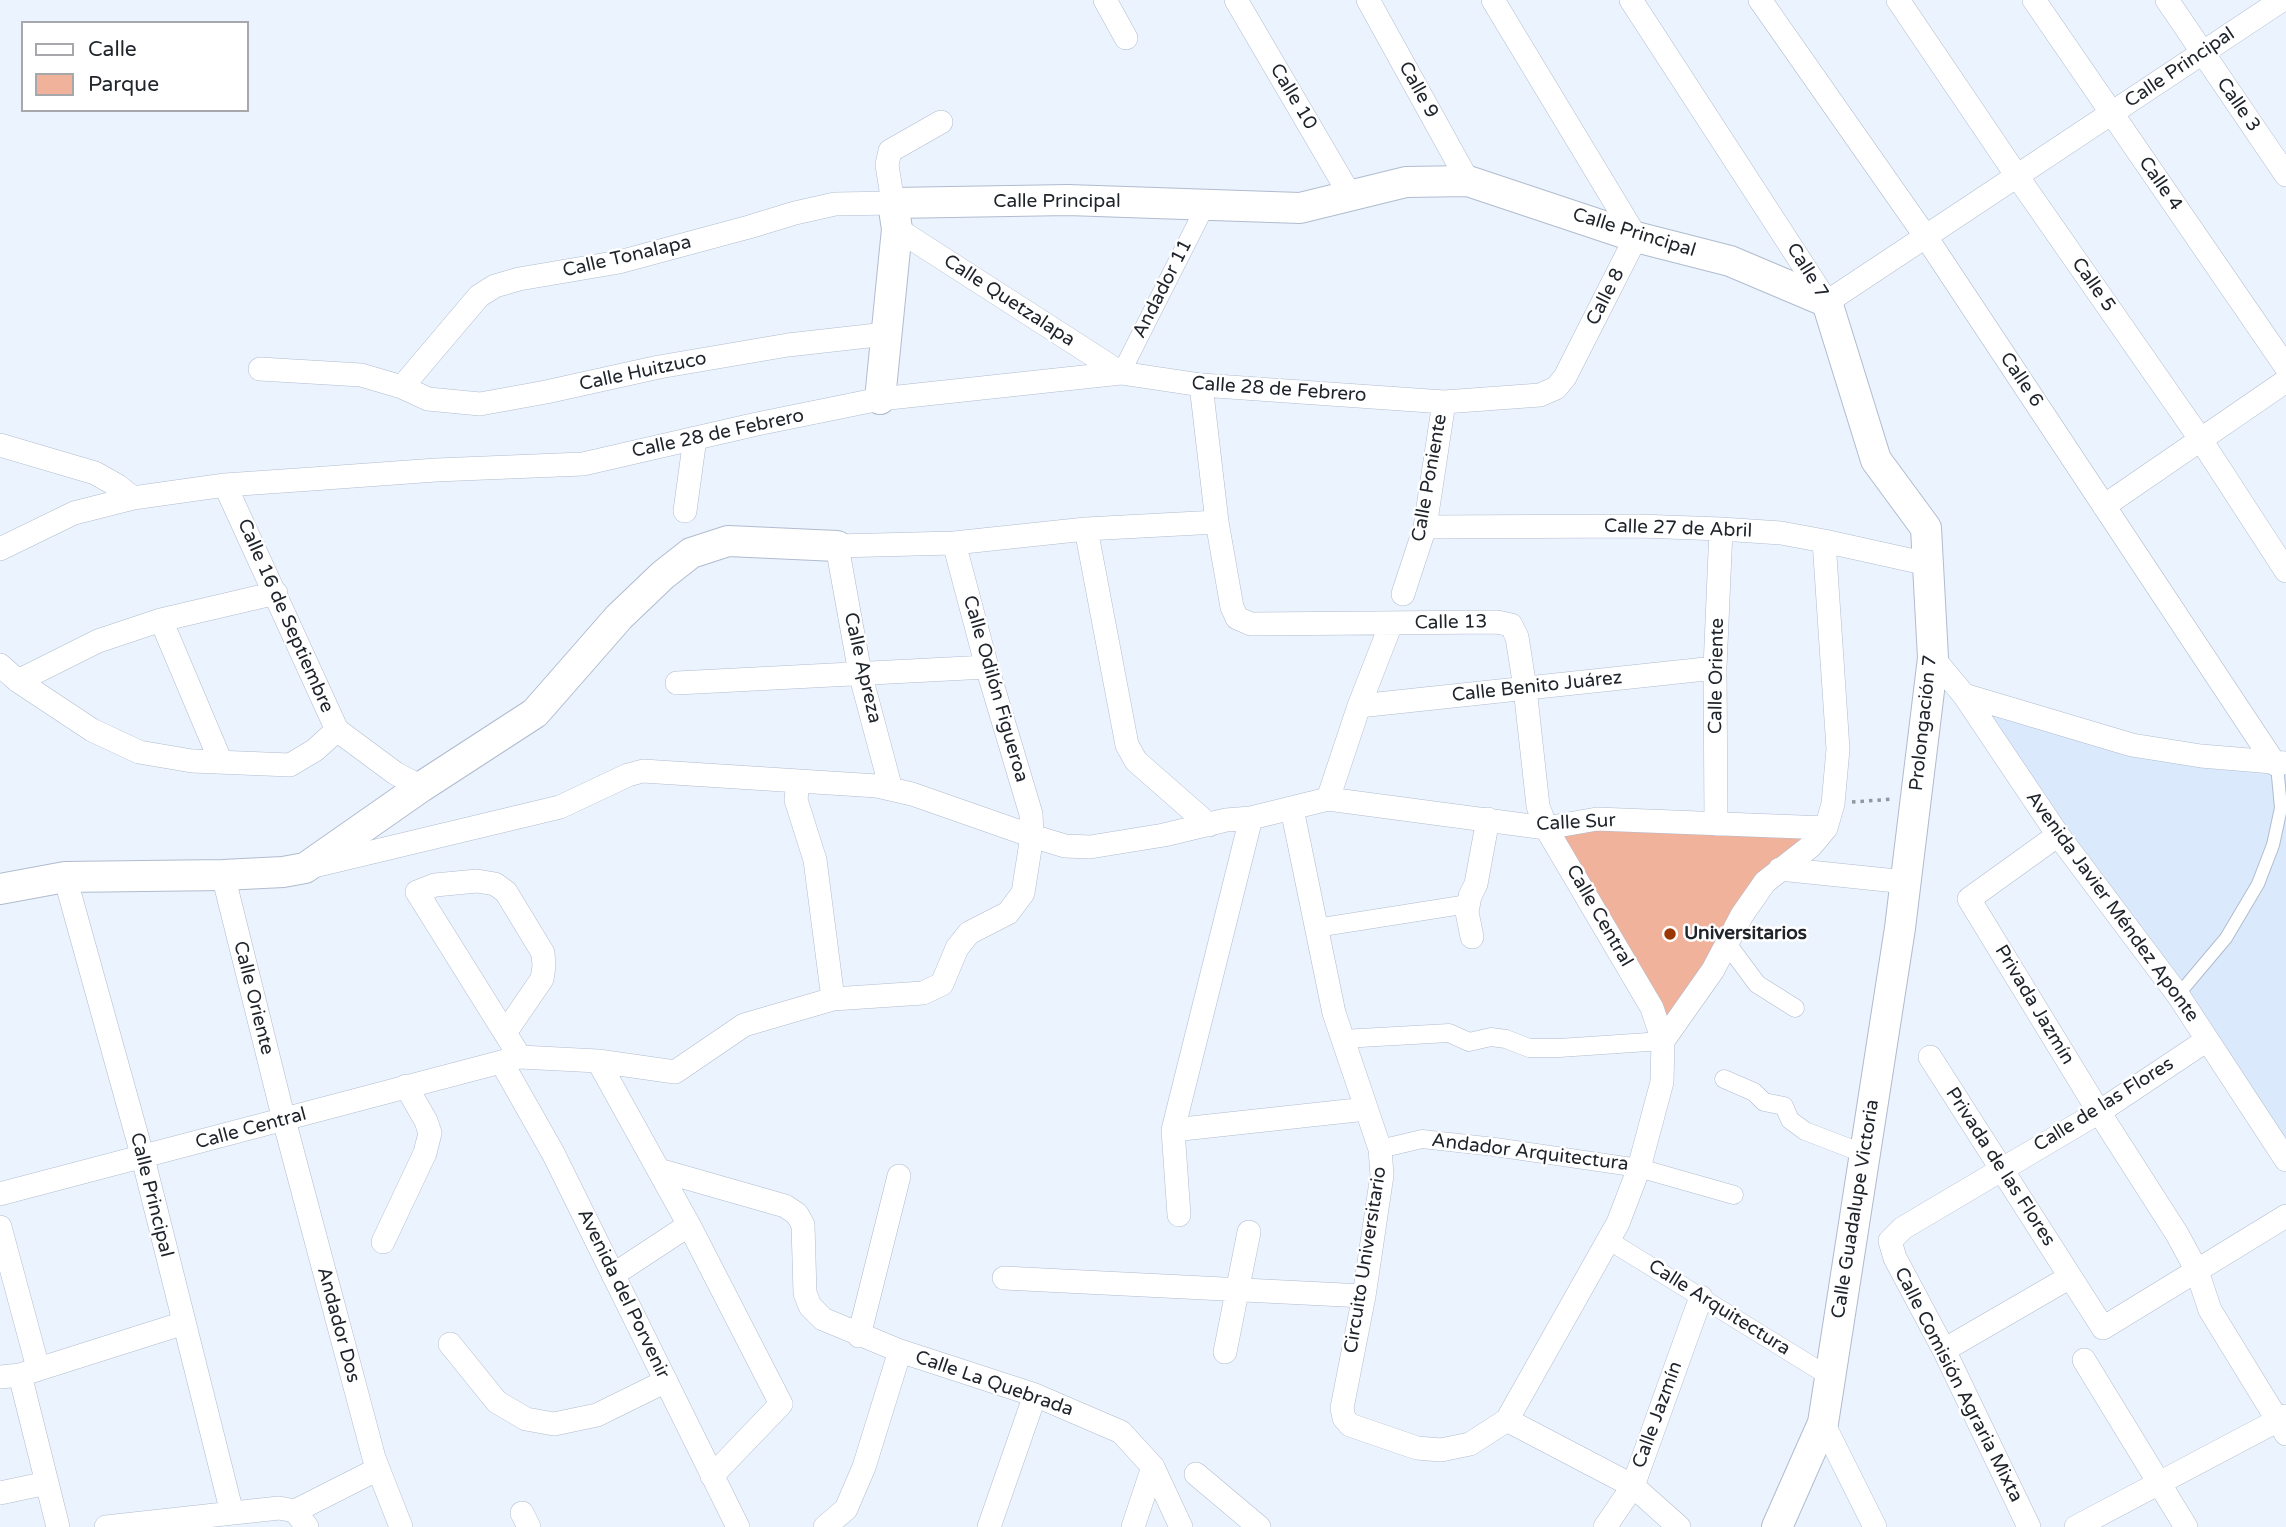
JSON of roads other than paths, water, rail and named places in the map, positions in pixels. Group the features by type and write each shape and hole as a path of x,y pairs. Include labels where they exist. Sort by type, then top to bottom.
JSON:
{"street":[{"path":"1105,0 1126,38"},
{"name":"Calle 10","path":"1236,0 1350,195"},
{"name":"Calle 9","path":"1368,0 1468,181"},
{"path":"1493,0 1636,237"},
{"name":"Calle 7","path":"1632,0 1828,302 1876,460 1926,528 1928,564"},
{"name":"Calle 6","path":"1760,0 1926,237 2280,768"},
{"name":"Calle 5","path":"1898,0 2286,570"},
{"name":"Calle 4","path":"2034,0 2286,367"},
{"name":"Calle 3","path":"2167,0 2286,175"},
{"name":"Calle Principal","path":"895,216 1068,200 1300,208 1406,182 1468,181 1636,237 1730,261 1828,302 2282,0"},
{"path":"880,399 895,216 887,165 890,151 941,122"},
{"name":"Calle Tonalapa","path":"402,387 479,296 495,286 519,279 619,262 835,204 895,216"},
{"name":"Andador 11","path":"1121,373 1206,205"},
{"name":"Calle Quetzalapa","path":"895,216 1121,373"},
{"name":"Calle 8","path":"1444,402 1540,395 1556,388 1565,377 1636,237"},
{"name":"Calle Huitzuco","path":"260,369 361,375 402,387 428,399 480,404 546,393 711,358 788,345 886,334"},
{"name":"Calle 28 de Febrero","path":"0,549 74,513 133,498 225,485 436,470 583,464 880,399 1121,373 1201,385 1444,402"},
{"path":"2104,506 2286,381"},
{"path":"305,868 421,787 535,713 619,618 663,575 691,553 728,541 837,546 954,543 1086,529 1217,522 1201,385"},
{"name":"Calle Poniente","path":"1403,594 1424,527 1444,402"},
{"path":"685,511 695,438"},
{"path":"0,445 95,473 118,485 133,498"},
{"name":"Calle 16 de Septiembre","path":"225,485 337,730 395,773 421,787"},
{"name":"Calle 13","path":"1217,522 1232,607 1237,618 1251,624 1497,622 1511,625"},
{"name":"Calle 27 de Abril","path":"1424,527 1721,528 1781,533 1928,564"},
{"name":"Calle Oriente","path":"1716,824 1715,668 1721,528"},
{"path":"1086,529 1128,745 1136,761 1209,825"},
{"path":"1679,1527 1633,1486 1507,1420 1618,1223 1639,1168 1662,1082 1663,1041 1728,945 1742,915 1765,882 1811,846 1826,828 1833,803 1838,749 1824,541"},
{"name":"Calle Odilón Figueroa","path":"833,999 923,992 942,984 957,948 969,933 1008,913 1023,893 1032,836 1031,814 987,667 954,543"},
{"name":"Calle Apreza","path":"837,546 860,673 891,789"},
{"name":"Prolongación 7","path":"1906,882 1933,658 1928,564"},
{"path":"18,681 97,641 161,620 276,593"},
{"path":"161,620 221,762"},
{"path":"0,889 65,877 223,875 283,872 305,868 560,807 628,775 643,771 891,789 1065,846 1090,847 1226,820 1251,818 1328,799 1359,706 1391,624"},
{"name":"Calle Central","path":"1511,625 1517,637 1525,688 1538,806 1546,828 1652,1008 1663,1041"},
{"name":"Avenida Javier Méndez Aponte","path":"1933,658 1964,695 2058,835 2178,995 2279,1139 2286,1160"},
{"path":"0,665 18,681 92,730 139,752 192,761 290,765 315,750 337,730"},
{"path":"677,683 987,667"},
{"name":"Calle Benito Juárez","path":"1359,706 1715,668"},
{"path":"1964,695 2132,745 2280,768"},
{"path":"798,781 796,800 815,860 833,999"},
{"name":"Calle Sur","path":"1328,799 1546,828 1597,820 1826,828"},
{"name":"Circuito Universitario","path":"1292,809 1334,1013 1381,1149 1382,1175 1364,1296 1342,1408 1344,1418 1350,1425 1417,1448 1441,1450 1470,1444 1507,1420"},
{"path":"1178,1215 1173,1130 1251,818"},
{"path":"1472,937 1467,912 1469,896 1476,884 1489,819"},
{"name":"Privada Jazmín","path":"2058,835 1969,899 2177,1234 2197,1271 2210,1310 2283,1423"},
{"path":"1780,869 1906,882"},
{"name":"Calle Oriente","path":"223,875 284,1120"},
{"name":"Calle Principal","path":"65,877 143,1158 232,1513"},
{"name":"Avenida del Porvenir","path":"505,1033 542,979 544,967 543,953 506,892 495,884 477,881 435,885 417,892 505,1033 511,1060 553,1153 712,1476 731,1525"},
{"name":"Calle Guadalupe Victoria","path":"1777,1527 1823,1423 1906,882"},
{"path":"1316,928 1468,904"},
{"path":"1728,945 1757,984 1795,1008"},
{"name":"Calle Central","path":"0,1194 511,1060 598,1061 675,1072 744,1025 833,999"},
{"path":"1342,1039 1449,1033 1469,1042 1492,1037 1529,1048 1663,1041"},
{"name":"Calle de las Flores","path":"1890,1241 1903,1228 2099,1112 2207,1040"},
{"name":"Privada de las Flores","path":"1930,1057 2103,1328 2197,1271"},
{"path":"598,1061 689,1226 781,1404 712,1476"},
{"path":"1724,1079 1754,1092 1763,1102 1784,1106 1790,1120 1805,1131 1865,1154"},
{"path":"383,1242 425,1153 430,1133 406,1086"},
{"path":"1173,1130 1366,1109"},
{"name":"Andador Dos","path":"284,1120 378,1469 401,1527"},
{"name":"Andador Arquitectura","path":"1381,1149 1422,1139 1495,1147 1639,1168 1734,1195"},
{"name":"Calle La Quebrada","path":"659,1170 785,1206 797,1214 803,1225 805,1293 810,1306 823,1319 900,1351 1035,1395 1121,1432 1153,1467 1181,1527"},
{"path":"859,1336 899,1176"},
{"path":"2197,1271 2286,1216"},
{"path":"613,1275 689,1226"},
{"path":"0,1227 19,1373 58,1527"},
{"path":"1225,1352 1249,1232"},
{"name":"Calle Arquitectura","path":"1608,1240 1830,1377"},
{"name":"Calle Comisión Agraria Mixta","path":"1890,1241 1895,1258 1944,1350 2029,1527"},
{"path":"1944,1350 2070,1277"},
{"path":"1004,1278 1364,1296"},
{"name":"Calle Jazmín","path":"1605,1527 1633,1486 1701,1297"},
{"path":"19,1373 184,1323"},
{"path":"450,1344 497,1402 526,1419 554,1424 597,1415 666,1381"},
{"path":"825,1527 846,1509 860,1478 900,1351"},
{"path":"2084,1360 2186,1527"},
{"path":"989,1527 1035,1395"},
{"path":"1823,1423 1875,1527"},
{"path":"2076,1527 2283,1423"},
{"path":"1133,1527 1153,1467"},
{"path":"121,1526 279,1508 301,1519 378,1469"},
{"path":"1196,1474 1259,1527"},
{"path":"0,1493 47,1483"}],"lane":[{"path":"2178,995 2226,938 2258,884 2273,845 2281,808 2280,768"}],"place":[{"name":"Universitarios","path":"1670,934"}]}
